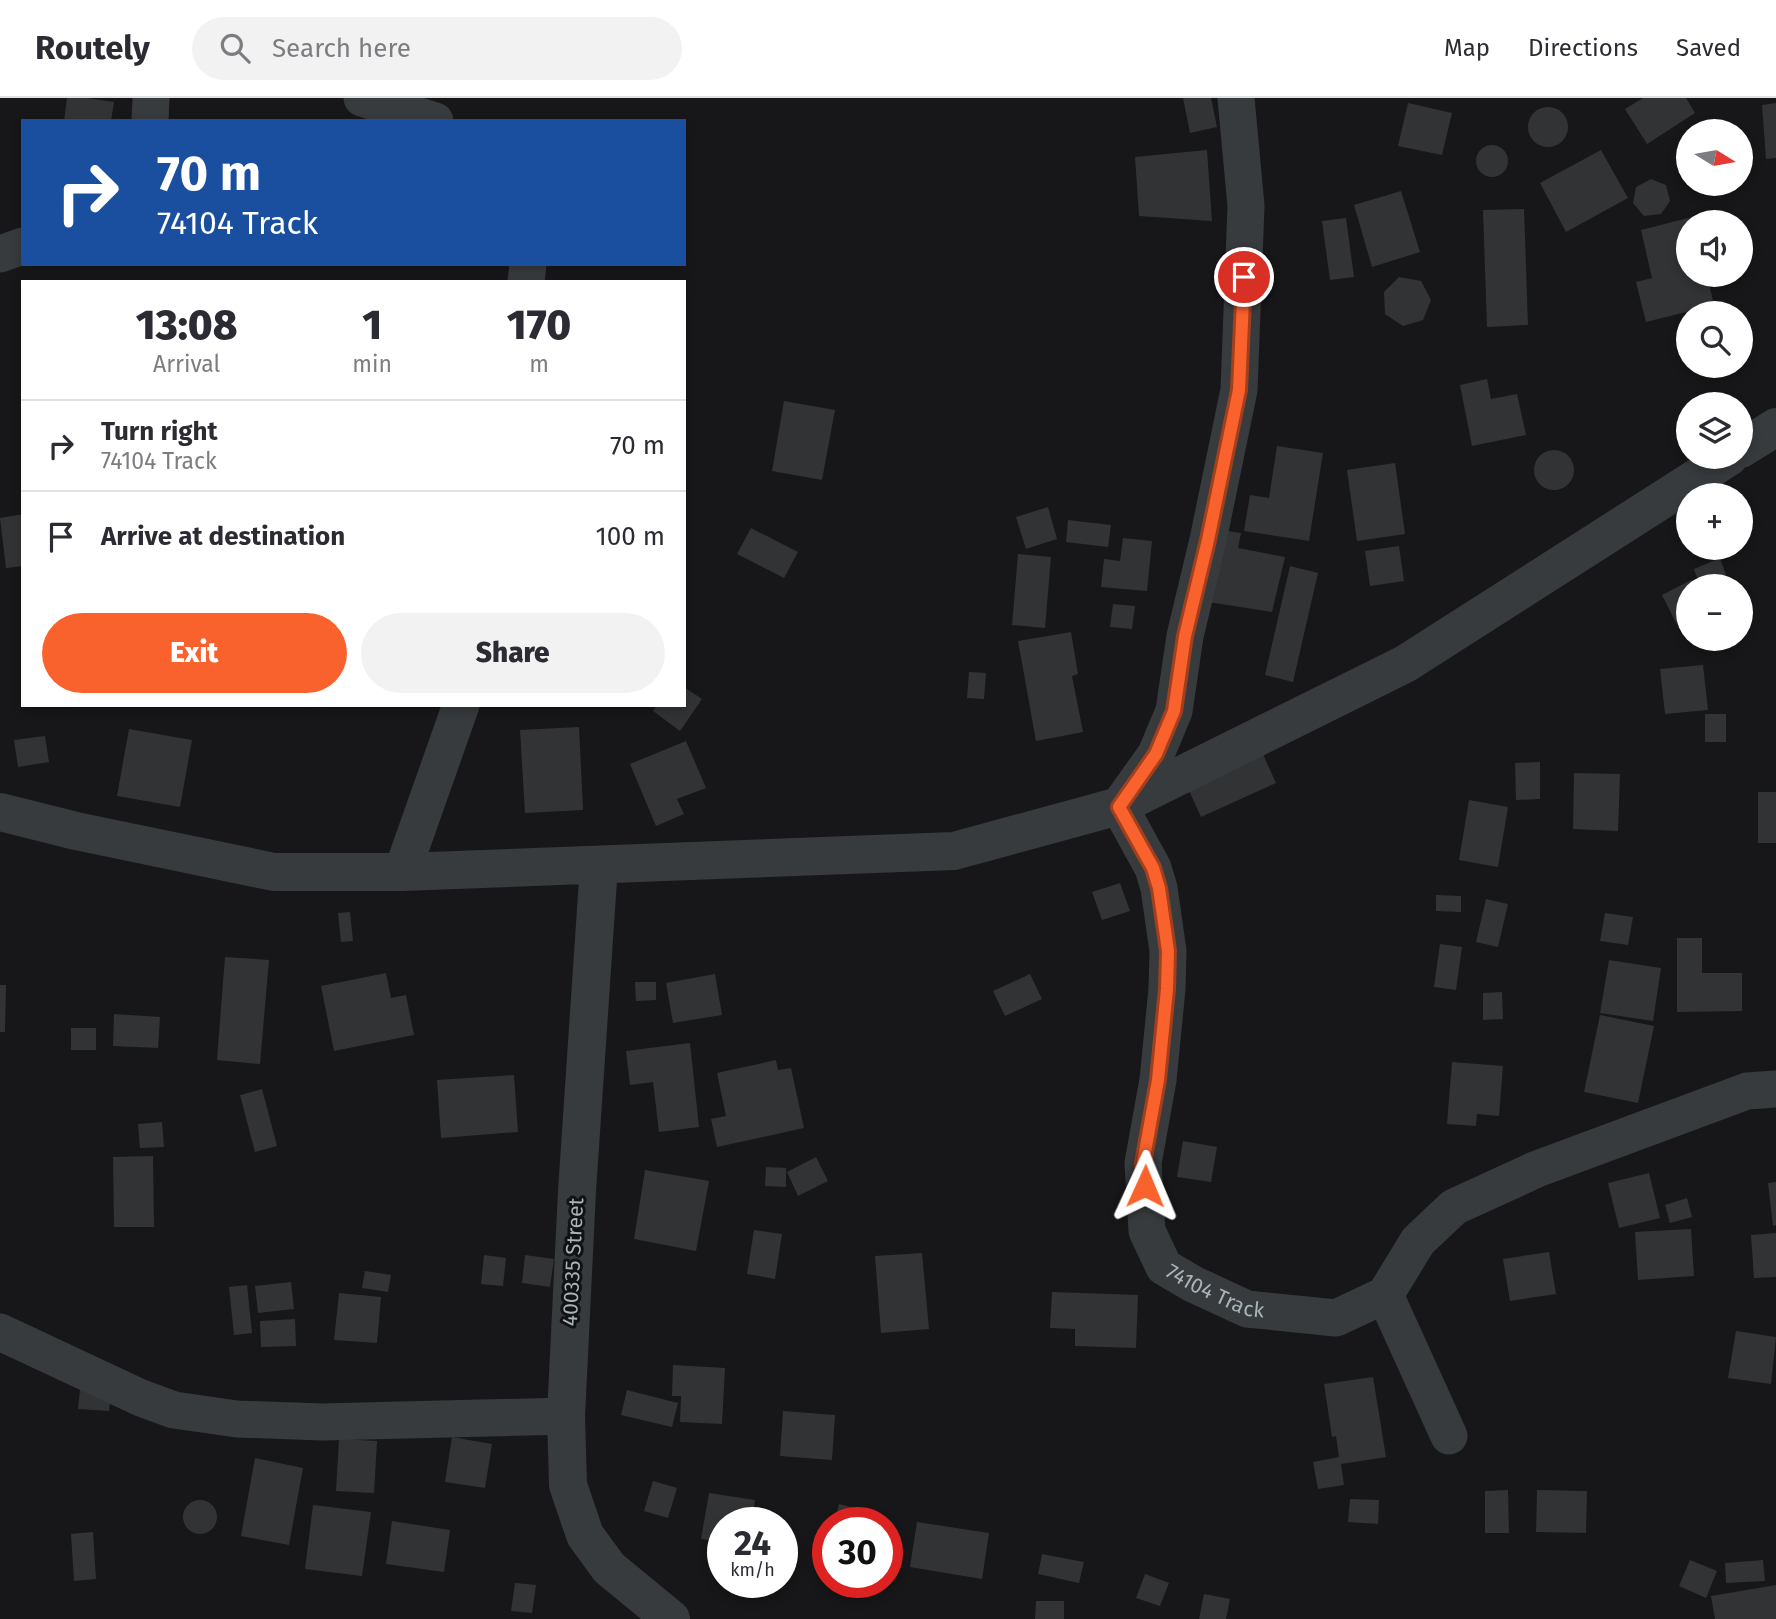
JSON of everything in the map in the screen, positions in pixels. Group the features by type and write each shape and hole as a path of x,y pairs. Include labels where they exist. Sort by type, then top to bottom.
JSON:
{"street":[{"path":"150,119 151,98"},
{"path":"362,98 429,119"},
{"path":"1119,807 1156,754 1174,711 1185,636 1239,390 1246,206 1236,98"},
{"path":"0,254 21,247"},
{"path":"1753,441 1776,427"},
{"path":"0,812 75,831 274,872 402,872 954,851 1119,807 1405,663 1710,469"},
{"path":"402,872 460,707"},
{"name":"74104 Track","path":"1119,807 1153,868 1159,888 1168,951 1158,1080 1143,1163 1147,1231 1164,1268 1247,1309 1336,1318 1385,1295"},
{"name":"400335 Street","path":"599,865 577,1191 566,1416 568,1485 585,1535 609,1568 671,1619"},
{"path":"1449,1436 1385,1295 1418,1241 1454,1207 1537,1169 1747,1091 1776,1089"},
{"path":"0,1332 141,1398 174,1410 237,1419 323,1422 566,1416"}],"building":[{"path":"67,98 114,102 111,119 64,119"},
{"path":"1183,98 1211,98 1217,127 1190,133"},
{"path":"1643,98 1686,98 1695,113 1686,119 1676,119 1676,125 1647,144 1625,109"},
{"path":"1408,103 1452,113 1442,155 1398,146"},
{"path":"1776,103 1776,158 1766,159 1762,105"},
{"path":"1548,107 1562,113 1568,127 1562,141 1548,147 1534,141 1528,127 1534,113"},
{"path":"1492,145 1504,149 1508,161 1504,173 1492,177 1480,173 1476,161 1480,149"},
{"path":"1207,150 1212,221 1139,216 1135,157"},
{"path":"1601,150 1628,198 1566,232 1540,183"},
{"path":"1651,179 1666,185 1670,201 1661,214 1644,216 1633,203 1636,187"},
{"path":"1401,191 1420,252 1372,267 1354,205"},
{"path":"1524,209 1528,325 1487,327 1483,210"},
{"path":"1346,218 1354,277 1330,280 1322,221"},
{"path":"1676,221 1676,287 1710,287 1713,301 1676,301 1676,314 1646,322 1636,282 1652,278 1641,230"},
{"path":"1399,277 1421,281 1431,300 1423,320 1403,326 1385,314 1384,292"},
{"path":"1487,379 1491,399 1517,394 1526,435 1472,446 1460,385"},
{"path":"784,401 835,410 822,480 772,471"},
{"path":"1277,446 1323,453 1309,541 1244,531 1250,495 1269,498"},
{"path":"1554,450 1562,451 1568,456 1573,462 1573,478 1568,484 1562,489 1554,490 1546,489 1540,484 1535,478 1534,470 1535,462 1540,456 1546,451"},
{"path":"1395,463 1405,534 1357,541 1347,470"},
{"path":"1048,507 1057,539 1026,549 1016,517"},
{"path":"21,514 21,566 6,568 0,518"},
{"path":"1068,520 1111,525 1108,547 1066,542"},
{"path":"751,528 798,552 784,578 737,554"},
{"path":"1221,530 1241,533 1238,548 1285,557 1272,612 1208,602"},
{"path":"1123,538 1152,541 1147,591 1101,587 1104,559 1120,561"},
{"path":"1399,546 1404,581 1370,586 1365,551"},
{"path":"1018,554 1051,557 1045,628 1012,625"},
{"path":"1721,560 1726,574 1696,574 1694,569"},
{"path":"1290,566 1318,573 1293,682 1265,675"},
{"path":"1676,588 1676,623 1662,595"},
{"path":"1113,604 1135,606 1132,629 1110,627"},
{"path":"1071,632 1078,674 1072,676 1083,732 1036,741 1018,641"},
{"path":"1703,665 1708,710 1665,714 1660,669"},
{"path":"969,672 986,673 984,699 967,698"},
{"path":"686,688 702,699 680,731 653,711 656,707 686,707"},
{"path":"1705,714 1726,714 1726,742 1705,742"},
{"path":"579,727 583,810 525,813 520,730"},
{"path":"129,729 192,740 180,807 117,796"},
{"path":"45,736 49,762 18,767 14,740"},
{"path":"686,741 706,788 677,799 684,814 656,826 630,764"},
{"path":"1261,750 1276,783 1201,817 1186,784"},
{"path":"1540,762 1540,799 1516,800 1515,763"},
{"path":"1574,773 1620,774 1618,831 1573,829"},
{"path":"1758,792 1776,792 1776,843 1758,843"},
{"path":"1469,800 1508,807 1498,867 1459,860"},
{"path":"1120,883 1130,911 1102,920 1092,892"},
{"path":"1436,895 1461,896 1461,912 1436,911"},
{"path":"1486,899 1508,904 1498,947 1476,942"},
{"path":"350,912 353,941 341,942 338,913"},
{"path":"1605,913 1633,917 1628,945 1600,941"},
{"path":"1677,938 1702,938 1702,973 1742,973 1742,1011 1677,1012"},
{"path":"1440,944 1462,947 1456,990 1434,987"},
{"path":"225,957 269,960 260,1064 217,1060"},
{"path":"1609,960 1661,968 1653,1021 1600,1013"},
{"path":"386,973 391,998 406,995 414,1035 334,1051 321,986"},
{"path":"715,974 722,1015 673,1023 666,983"},
{"path":"1030,974 1042,999 1005,1016 993,991"},
{"path":"635,982 656,982 656,1000 636,1001"},
{"path":"0,985 6,985 5,1032 0,1032"},
{"path":"1502,992 1503,1019 1483,1020 1483,993"},
{"path":"114,1014 160,1017 158,1048 113,1046"},
{"path":"1600,1015 1654,1026 1638,1103 1584,1092"},
{"path":"71,1028 96,1028 96,1050 71,1050"},
{"path":"690,1043 699,1127 659,1132 653,1082 630,1085 626,1051"},
{"path":"776,1060 778,1070 791,1068 804,1128 717,1147 711,1119 726,1116 717,1073"},
{"path":"1452,1062 1503,1066 1499,1116 1477,1114 1476,1126 1447,1124"},
{"path":"514,1075 518,1132 441,1138 437,1080"},
{"path":"262,1089 277,1146 255,1152 240,1095"},
{"path":"162,1122 164,1147 140,1148 138,1124"},
{"path":"1183,1141 1217,1147 1211,1182 1177,1177"},
{"path":"153,1156 154,1227 114,1227 113,1157"},
{"path":"816,1157 828,1181 798,1196 787,1172"},
{"path":"766,1167 786,1168 786,1187 765,1186"},
{"path":"645,1170 709,1181 696,1251 634,1239"},
{"path":"1649,1173 1660,1218 1619,1228 1608,1183"},
{"path":"1776,1182 1776,1225 1773,1226 1768,1183"},
{"path":"1687,1198 1692,1217 1670,1223 1665,1205"},
{"path":"1691,1229 1694,1276 1638,1280 1635,1232"},
{"path":"754,1230 782,1234 775,1279 747,1274"},
{"path":"1776,1233 1776,1277 1754,1278 1751,1235"},
{"path":"1549,1252 1556,1294 1510,1301 1503,1259"},
{"path":"922,1253 929,1329 881,1333 875,1256"},
{"path":"484,1255 506,1258 503,1286 481,1284"},
{"path":"525,1255 554,1259 550,1287 522,1283"},
{"path":"365,1271 391,1275 388,1292 362,1288"},
{"path":"291,1282 294,1309 258,1313 255,1286"},
{"path":"247,1285 252,1333 234,1335 229,1287"},
{"path":"1052,1292 1138,1295 1136,1348 1075,1346 1075,1329 1050,1328"},
{"path":"339,1293 381,1297 377,1343 334,1340"},
{"path":"295,1319 296,1346 261,1347 260,1321"},
{"path":"1736,1331 1776,1337 1771,1384 1728,1378"},
{"path":"673,1365 725,1368 722,1424 680,1422 681,1396 672,1396"},
{"path":"1373,1377 1386,1457 1341,1464 1344,1485 1318,1489 1313,1462 1339,1457 1336,1436 1332,1437 1324,1384"},
{"path":"80,1390 111,1393 109,1411 78,1409"},
{"path":"627,1390 678,1403 672,1427 621,1415"},
{"path":"783,1411 835,1415 832,1460 780,1456"},
{"path":"452,1437 492,1444 485,1488 445,1482"},
{"path":"339,1439 377,1441 374,1493 336,1491"},
{"path":"255,1458 303,1468 289,1545 241,1536"},
{"path":"653,1481 677,1488 668,1518 644,1511"},
{"path":"1508,1490 1509,1533 1485,1533 1485,1491"},
{"path":"1537,1490 1587,1491 1586,1533 1536,1532"},
{"path":"709,1493 755,1500 754,1507 707,1507 707,1540 701,1539"},
{"path":"1350,1499 1379,1500 1378,1524 1348,1522"},
{"path":"200,1500 212,1505 217,1517 212,1529 200,1534 188,1529 183,1517 188,1505"},
{"path":"313,1505 371,1512 362,1576 305,1569"},
{"path":"392,1521 450,1530 444,1572 386,1564"},
{"path":"917,1522 989,1533 982,1579 910,1567"},
{"path":"93,1532 96,1579 74,1581 71,1534"},
{"path":"1042,1554 1084,1562 1079,1583 1038,1574"},
{"path":"1690,1560 1717,1571 1706,1598 1679,1586"},
{"path":"1763,1560 1765,1581 1726,1583 1725,1563"},
{"path":"1145,1574 1169,1583 1160,1606 1136,1598"},
{"path":"515,1583 536,1585 532,1613 511,1611"},
{"path":"1776,1585 1776,1619 1715,1619 1711,1596"},
{"path":"1204,1594 1230,1599 1226,1619 1199,1619"},
{"path":"1036,1601 1064,1601 1064,1619 1035,1619"}],"route":[{"path":"1145,1186 1143,1163 1158,1080 1168,951 1159,888 1153,868 1119,807 1156,754 1174,711 1185,636 1239,390 1244,277"}]}
